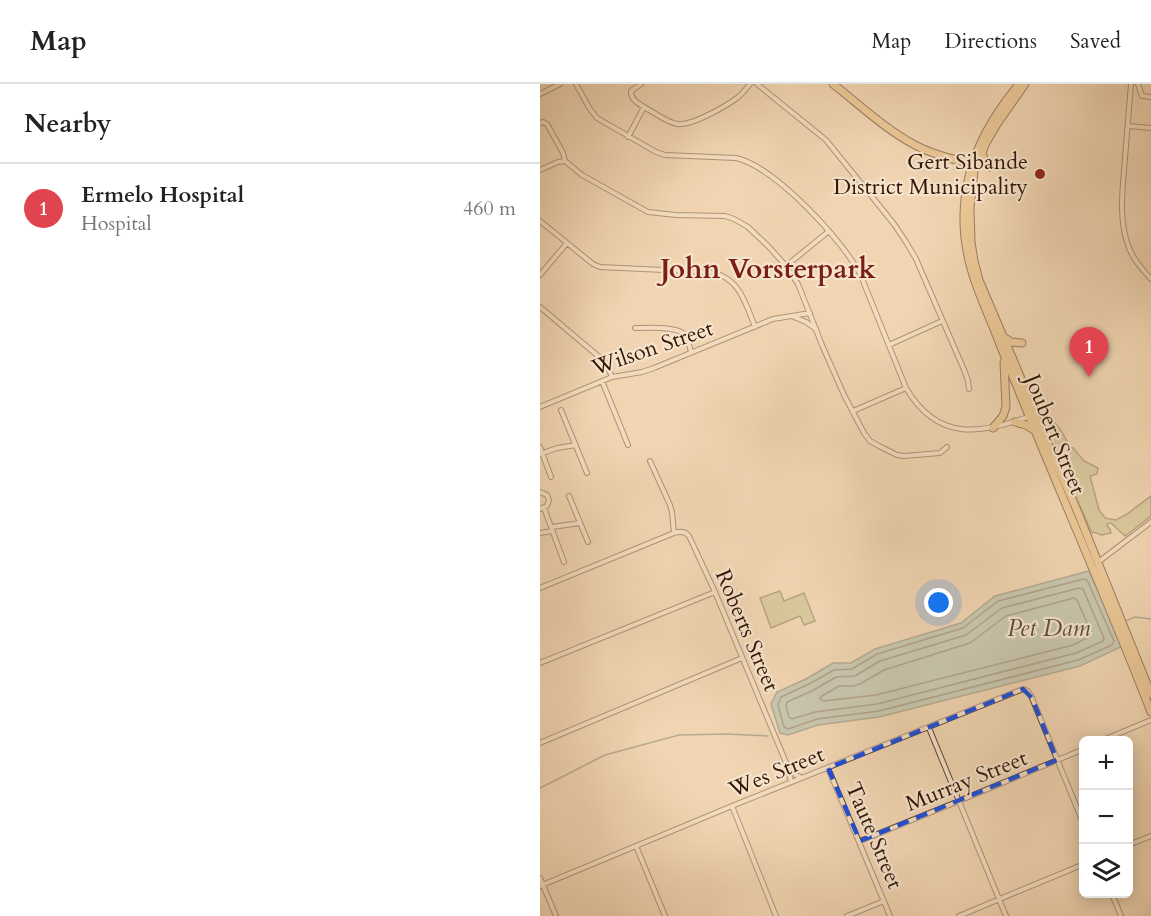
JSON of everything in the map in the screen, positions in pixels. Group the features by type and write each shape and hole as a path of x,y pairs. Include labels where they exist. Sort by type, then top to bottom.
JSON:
{"main road":[{"path":"833,84 915,145 939,155 974,164"},
{"path":"974,164 992,122 1019,84"},
{"path":"974,164 1003,114 1026,84"},
{"path":"982,152 990,167"},
{"name":"Joubert Street","path":"974,164 970,199 970,231 977,274 1020,376 1034,430 1151,693"},
{"name":"Joubert Street","path":"974,164 968,178 964,206 964,236 975,283 1015,381 1076,508 1095,564"},
{"path":"1004,336 1011,342 1022,343"},
{"path":"993,428 1004,413 1006,397 1004,356"},
{"path":"1006,397 1015,381"},
{"path":"1014,422 1034,430"},
{"name":"Joubert Street","path":"1121,627 1151,712"}],"street":[{"path":"540,94 560,84"},
{"path":"576,84 597,118 660,154 736,158 751,162 795,195 829,231 857,268 906,388 924,412 942,423 969,430 993,428 1032,416"},
{"path":"641,84 632,90 630,94 632,98 675,124 686,124 734,100 750,84"},
{"path":"757,84 826,140 894,224 916,259 965,372 969,389"},
{"path":"1131,84 1122,200 1124,234 1131,252 1151,279"},
{"path":"1138,84 1142,96 1151,97"},
{"path":"628,137 644,107"},
{"path":"540,123 546,124 563,153 565,161 582,175 637,208 648,212 676,215 725,216 748,227 786,266 798,284 844,395 870,441 897,455 940,453 947,447"},
{"path":"1128,126 1151,128"},
{"path":"540,170 565,161"},
{"path":"540,221 593,264 604,268 718,274 734,285 741,294 754,327"},
{"path":"786,266 829,231"},
{"path":"540,275 567,243"},
{"path":"540,307 604,361 612,377"},
{"name":"Wilson Street","path":"540,407 612,377 649,370 777,318 810,313"},
{"path":"793,317 806,322 816,330"},
{"path":"889,345 942,321"},
{"path":"635,328 670,329 681,332 686,338 691,353"},
{"path":"602,381 628,445"},
{"path":"853,411 906,388"},
{"path":"561,410 587,473"},
{"path":"551,477 541,451 576,446"},
{"path":"540,588 674,533 672,512 650,461"},
{"path":"540,492 548,498 548,503 542,508 564,562"},
{"path":"569,496 588,542"},
{"path":"1095,564 1151,522"},
{"path":"540,533 580,523"},
{"name":"Roberts Street","path":"674,533 686,532 692,542 787,765 791,782"},
{"path":"540,663 715,592"},
{"path":"540,743 742,658"},
{"name":"Wes Street","path":"542,885 1019,689 1028,691 1032,698 1057,760"},
{"path":"1114,736 1151,720"},
{"path":"929,727 1006,916"},
{"name":"Murray Street","path":"860,841 1079,751"},
{"path":"1057,760 1079,815"},
{"path":"787,765 803,778"},
{"name":"Taute Street","path":"828,768 890,916"},
{"path":"732,806 776,916"},
{"path":"1131,844 1151,836"},
{"path":"636,846 665,916"},
{"path":"959,916 1079,866"},
{"path":"540,878 556,916"},
{"path":"1114,898 1121,916"},
{"path":"846,916 884,901"}],"highlighted area":[{"path":"1023,689 1032,698 1057,760 860,841 828,768"}],"shaded area":[{"path":"1044,416 1056,425 1070,447 1084,461 1098,468 1097,474 1090,476 1099,510 1105,518 1116,520 1151,496 1151,516 1125,536 1111,523 1107,526 1111,533 1102,535 1092,533 1042,422"},
{"path":"780,591 784,601 804,593 815,621 804,625 800,616 771,628 760,598"}],"water":[{"name":"Pet Dam","path":"1089,571 1123,646 1080,666 879,717 818,725 788,735 780,733 771,704 777,692 833,663 851,663 875,649 961,623 995,596"}],"waterway":[{"path":"1126,621 1135,617 1151,619"},
{"path":"540,788 605,755 679,735 768,736"}],"place":[{"name":"Gert Sibande District Municipality","path":"1040,174"},
{"name":"Ermelo Hospital","path":"1089,377"}],"district":[{"name":"John Vorsterpark","path":"768,268"}]}
